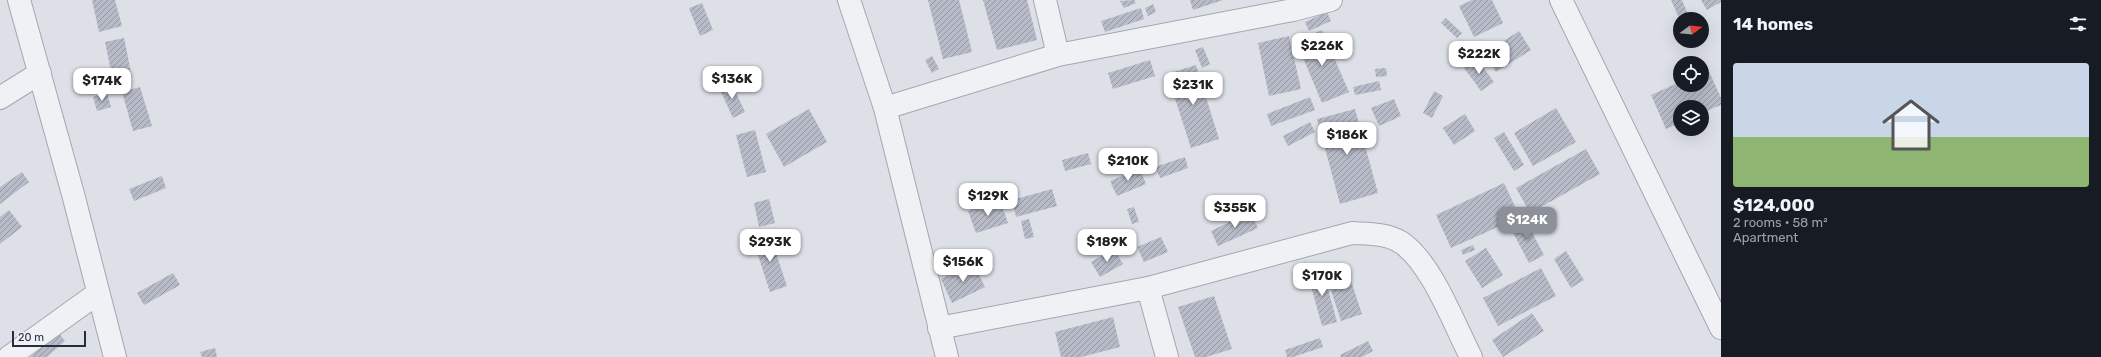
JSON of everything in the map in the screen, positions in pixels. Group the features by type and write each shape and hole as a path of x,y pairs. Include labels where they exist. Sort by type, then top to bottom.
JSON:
{"street":[{"path":"19,0 40,73 115,357"},
{"path":"849,0 885,108 947,357"},
{"path":"1045,0 1058,55"},
{"path":"885,108 1058,55 1292,5 1331,0"},
{"path":"1561,0 1721,328"},
{"path":"0,98 40,73"},
{"path":"939,328 1148,288 1352,233 1378,234 1402,243 1425,266 1471,357"},
{"path":"1148,288 1167,357"},
{"path":"9,357 98,293"}],"building":[{"path":"92,0 115,0 122,26 99,32"},
{"path":"928,0 959,0 972,52 943,59"},
{"path":"983,0 1027,0 1037,40 997,50"},
{"path":"1134,0 1136,3 1124,8 1120,1"},
{"path":"1190,0 1223,0 1193,10"},
{"path":"1472,0 1492,0 1503,23 1474,37 1459,6"},
{"path":"1671,0 1682,0 1687,12 1676,12"},
{"path":"1701,0 1721,0 1721,2 1707,10"},
{"path":"702,3 713,30 700,36 689,8"},
{"path":"1153,4 1156,12 1148,16 1145,8"},
{"path":"1141,8 1144,19 1105,32 1101,21"},
{"path":"1327,12 1331,21 1309,31 1305,22"},
{"path":"1446,18 1462,33 1457,38 1441,23"},
{"path":"1322,30 1349,92 1322,103 1296,41"},
{"path":"1519,31 1531,50 1496,72 1484,54"},
{"path":"1289,36 1301,89 1269,96 1258,43"},
{"path":"124,38 132,77 113,81 105,42"},
{"path":"1203,47 1210,64 1202,68 1195,50"},
{"path":"932,56 939,69 932,73 925,60"},
{"path":"1476,58 1494,82 1481,91 1464,68"},
{"path":"1150,60 1155,76 1113,89 1108,73"},
{"path":"1196,65 1219,139 1191,148 1167,74"},
{"path":"1386,68 1387,76 1376,77 1375,69"},
{"path":"1709,71 1721,98 1721,105 1709,110 1709,100 1673,100 1673,126 1666,129 1651,95 1673,85 1673,92 1709,92"},
{"path":"1379,81 1381,90 1355,95 1353,87"},
{"path":"731,82 745,112 733,118 719,88"},
{"path":"140,87 152,126 133,131 122,92"},
{"path":"1434,91 1443,96 1432,118 1423,113"},
{"path":"107,93 111,107 97,111 93,97"},
{"path":"1310,97 1315,110 1271,126 1267,114"},
{"path":"1394,99 1401,116 1379,126 1371,108"},
{"path":"1556,108 1576,142 1533,166 1514,133"},
{"path":"809,109 827,142 784,167 766,134"},
{"path":"1355,109 1378,193 1340,204 1317,119"},
{"path":"1465,114 1475,131 1454,145 1443,128"},
{"path":"1310,122 1315,132 1288,146 1283,136"},
{"path":"755,130 766,172 747,177 736,135"},
{"path":"1504,132 1524,165 1514,171 1494,138"},
{"path":"1586,149 1600,174 1530,213 1516,188"},
{"path":"1088,153 1091,164 1065,171 1062,160"},
{"path":"1185,157 1188,168 1160,178 1155,167"},
{"path":"1140,169 1146,184 1117,196 1110,181"},
{"path":"22,172 29,182 0,204 0,187"},
{"path":"162,176 166,188 134,201 129,189"},
{"path":"1504,183 1520,217 1451,248 1436,215"},
{"path":"1052,189 1057,206 1016,217 1012,200"},
{"path":"769,199 775,223 759,227 754,203"},
{"path":"1000,200 1008,223 976,233 968,211"},
{"path":"1134,207 1139,222 1132,224 1127,209"},
{"path":"9,210 22,227 0,244 0,217"},
{"path":"1250,212 1258,228 1218,246 1211,231"},
{"path":"1029,219 1034,237 1025,239 1021,221"},
{"path":"1525,219 1544,255 1529,263 1510,227"},
{"path":"770,235 787,286 770,292 753,240"},
{"path":"1161,237 1168,252 1144,262 1137,247"},
{"path":"1473,245 1475,250 1463,255 1461,250"},
{"path":"1486,248 1503,275 1482,288 1465,261"},
{"path":"1114,249 1123,264 1100,277 1091,262"},
{"path":"1566,251 1584,280 1571,288 1554,259"},
{"path":"1345,263 1362,314 1341,321 1324,269"},
{"path":"974,264 985,287 952,303 941,279"},
{"path":"1322,267 1337,322 1322,326 1307,272"},
{"path":"1541,268 1556,296 1498,326 1483,298"},
{"path":"173,273 180,285 144,305 137,293"},
{"path":"1214,296 1232,349 1206,357 1195,357 1178,307"},
{"path":"1532,313 1544,331 1503,357 1492,340"},
{"path":"1113,317 1120,347 1081,357 1061,357 1055,332"},
{"path":"58,332 65,341 47,357 31,357"},
{"path":"1320,338 1323,347 1293,357 1287,357 1285,350"},
{"path":"1368,341 1373,351 1362,357 1341,357 1340,355"},
{"path":"215,348 217,357 202,357 200,352"}]}
